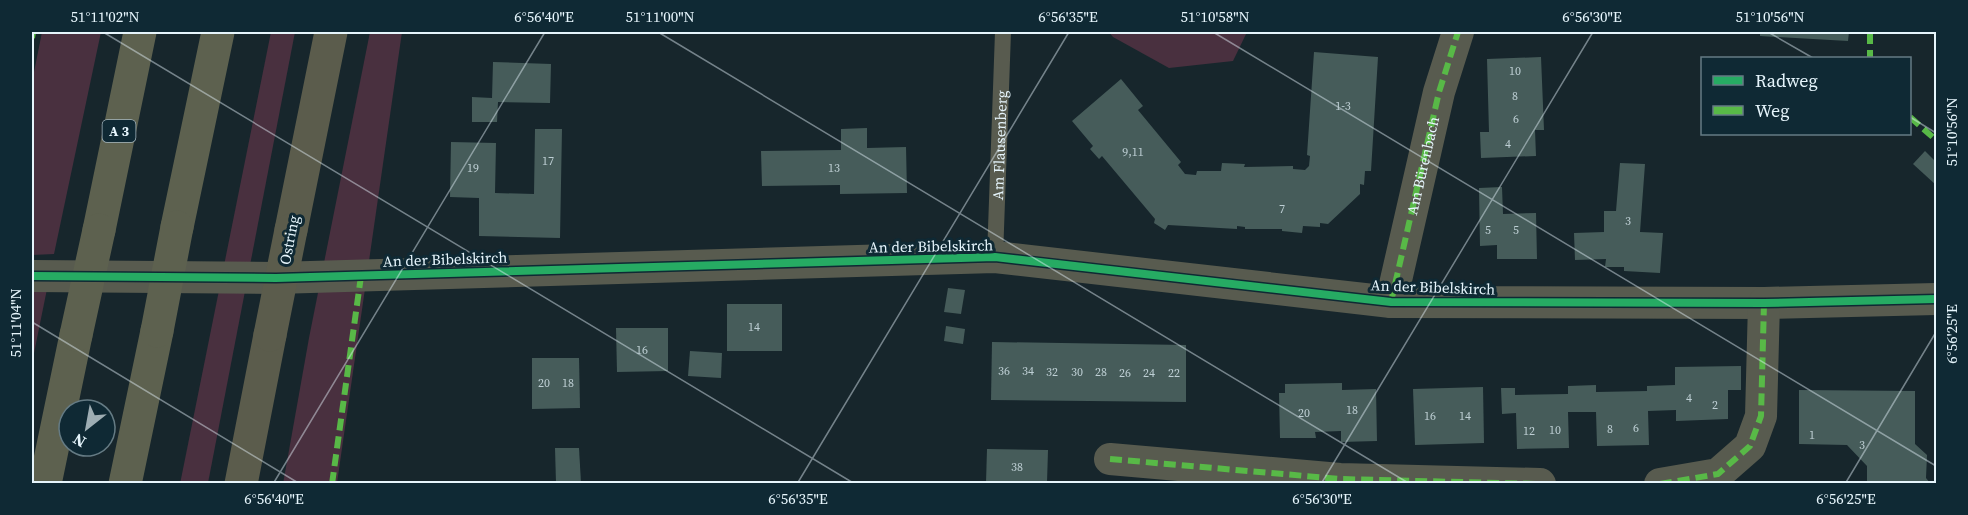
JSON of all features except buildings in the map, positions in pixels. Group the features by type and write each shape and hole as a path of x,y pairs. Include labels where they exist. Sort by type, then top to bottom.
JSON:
{"highway":[{"name":"A 3","path":"45,483 140,32"},
{"path":"125,483 218,32"}],"main road":[{"name":"Ostring","path":"241,483 331,32"}],"street":[{"name":"Am Bürenbach","path":"1391,302 1439,92 1458,32"},
{"name":"An der Bibelskirch","path":"32,276 319,277 995,257 1391,302 1764,303 1936,300"},
{"path":"1660,483 1718,474 1750,446 1761,416 1764,303"},
{"path":"1110,459 1340,481 1540,483"}],"lane":[{"name":"Am Flausenberg","path":"995,257 1003,32"}],"shaded area":[{"path":"42,32 101,32 54,254 32,255 32,82"},
{"path":"271,32 295,32 208,483 180,484"},
{"path":"370,32 402,32 337,483 283,484 309,338"},
{"path":"1109,32 1247,32 1233,61 1169,68 1113,37"},
{"path":"32,288 47,289 32,363"}],"marked path":[{"path":"32,38 33,32"},
{"path":"1391,302 1439,92 1458,32"},
{"path":"1870,32 1870,57"},
{"path":"1911,118 1936,140"},
{"path":"332,484 361,276"},
{"path":"1660,484 1718,474 1750,446 1761,416 1764,303"},
{"path":"1110,459 1340,479 1540,484"}],"cycle path":[{"path":"32,276 276,278 995,257 1391,302 1764,303 1936,299"}]}
